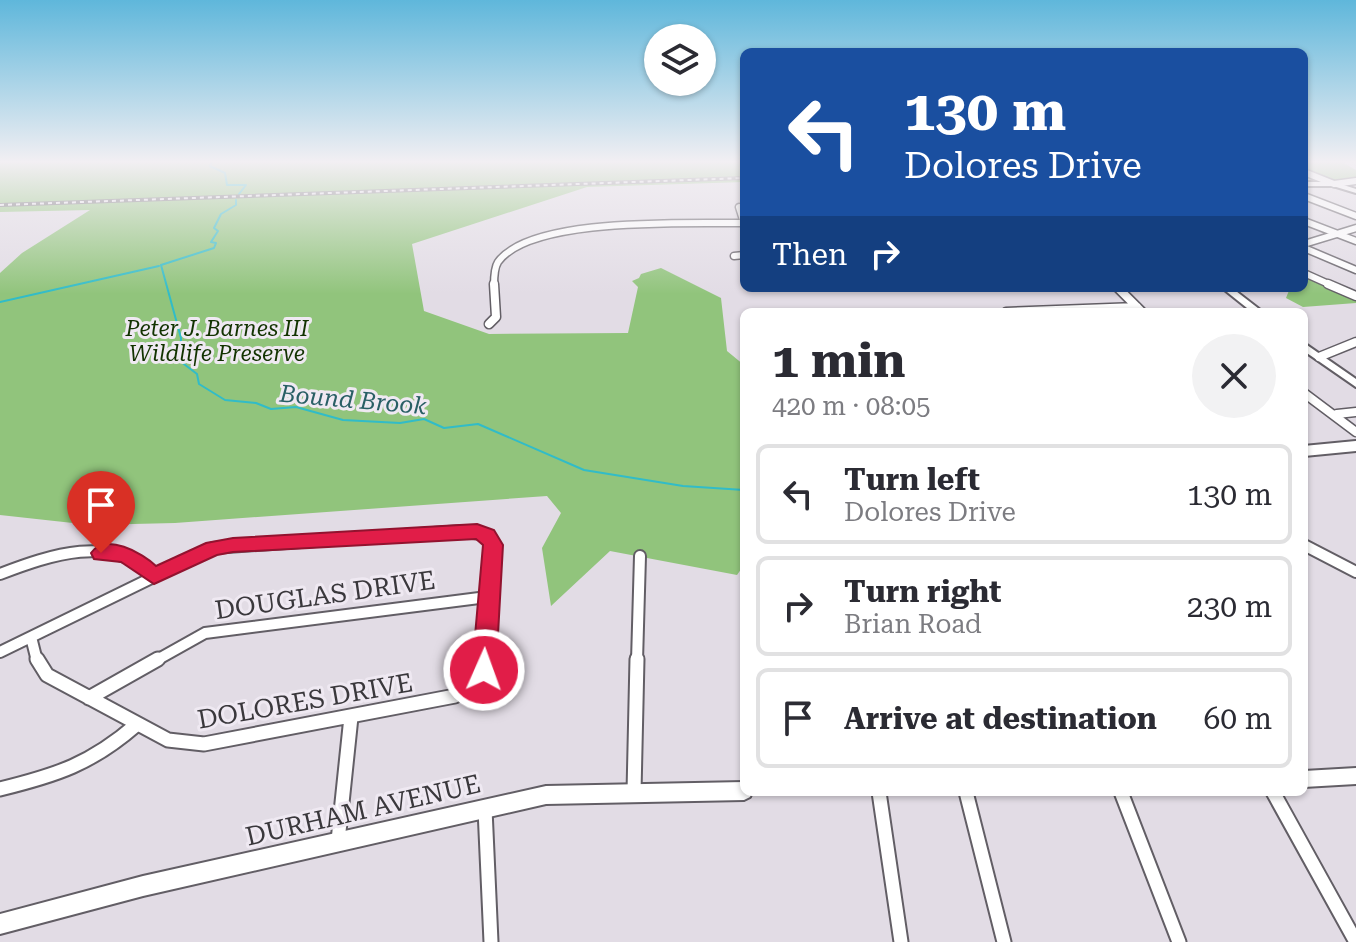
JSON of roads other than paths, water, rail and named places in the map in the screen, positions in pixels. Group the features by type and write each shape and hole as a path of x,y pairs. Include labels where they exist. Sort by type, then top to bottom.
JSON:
{"street":[{"path":"1330,206 1356,216"},
{"path":"489,324 496,317 495,269 499,260 512,248 536,236 572,229 740,223"},
{"path":"1308,223 1356,241"},
{"path":"1308,244 1356,228"},
{"path":"1308,248 1356,270"},
{"path":"734,256 740,255"},
{"path":"1308,275 1356,296"},
{"path":"1122,292 1138,308"},
{"path":"1231,292 1253,308"},
{"path":"1319,357 1354,345"},
{"path":"1308,349 1356,384"},
{"path":"1308,396 1340,416 1356,432"},
{"path":"1340,416 1356,414"},
{"path":"1308,451 1356,446"},
{"name":"DOLORES DRIVE","path":"0,652 213,548 477,531 487,535 493,545 484,670 470,686 455,696 351,717 204,744 168,740 47,675 38,665 31,637"},
{"path":"1308,547 1356,572"},
{"path":"0,574 42,560 101,553 124,554 138,560 154,576"},
{"path":"634,792 640,556"},
{"name":"DOUGLAS DRIVE","path":"89,698 205,633 487,597"},
{"path":"338,842 351,717"},
{"path":"0,789 76,770 98,758 136,725"},
{"path":"1308,779 1356,776"},
{"name":"DURHAM AVENUE","path":"0,924 143,886 555,794 740,791"},
{"path":"880,796 901,942"},
{"path":"967,796 1004,942"},
{"path":"1123,796 1179,942"},
{"path":"1275,796 1356,942"},
{"path":"485,809 491,942"}],"waterway":[{"name":"Bound Brook","path":"234,206 221,214 214,228 218,231 211,242 216,243 214,248 161,265 181,338 180,361 197,374 199,384 225,400 256,403 271,409 296,407 343,420 400,423 424,419 444,428 478,424 584,470 683,486 740,490"},
{"path":"0,302 159,266"}],"park label":[{"name":"Peter J. Barnes III Wildlife Preserve","path":"217,340"}]}
